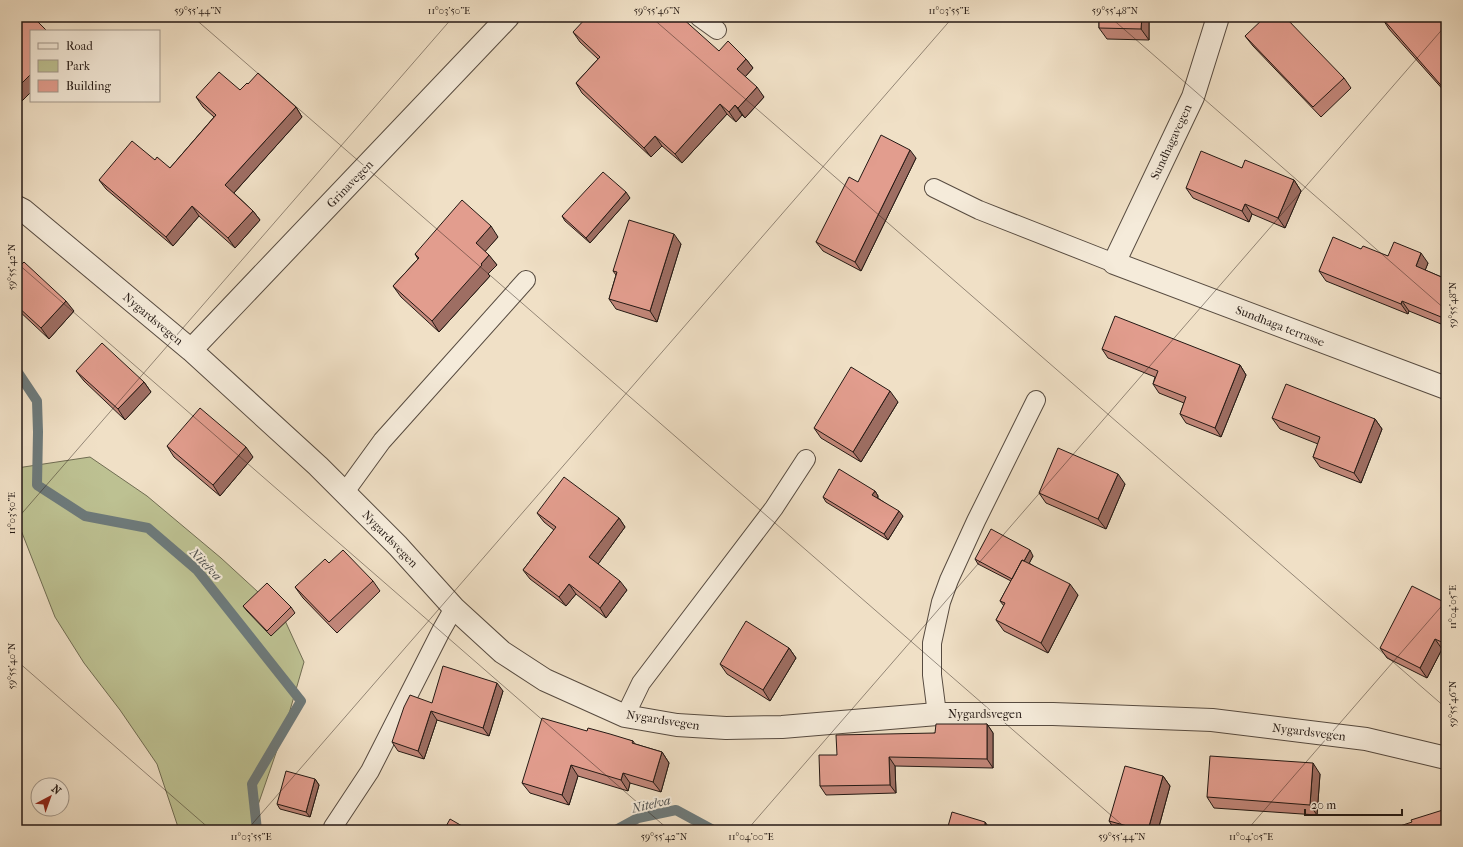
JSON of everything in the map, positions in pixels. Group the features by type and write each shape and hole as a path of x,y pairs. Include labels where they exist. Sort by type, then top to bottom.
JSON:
{"street":[{"name":"Grinavegen","path":"191,350 508,17"},
{"name":"Sundhagavegen","path":"1114,263 1193,97 1218,17"},
{"name":"Nygardsvegen","path":"17,207 23,210 191,350 318,466 398,546 454,608 502,652 545,680 625,716 677,725 726,728 782,727 937,714 1053,714 1212,720 1366,739 1446,758"},
{"name":"Sundhaga terrasse","path":"1114,263 1446,388"}],"lane":[{"path":"699,17 718,30"},
{"path":"934,188 979,210 1114,263"},
{"path":"345,492 382,441 526,280"},
{"path":"937,714 932,675 932,643 941,602 949,580 976,521 1036,400"},
{"path":"625,716 640,682 774,508 806,459"},
{"path":"333,827 370,771 454,608"}],"green space":[{"path":"90,457 147,496 221,558 282,614 304,662 286,724 258,805 257,830 179,830 157,764 120,710 84,663 55,617 17,520 17,468"}],"building":[{"path":"24,17 33,17 46,30 30,30 30,75 17,88 17,25"},
{"path":"587,17 620,17 624,20 626,17 632,22 636,17 681,17 719,51 728,41 746,59 737,69 757,87 738,108 735,105 729,112 720,104 675,154 655,136 644,148 576,83 600,57 573,32"},
{"path":"1099,17 1142,17 1141,29 1099,28"},
{"path":"1265,17 1285,17 1344,78 1313,107 1245,36"},
{"path":"1437,17 1446,27 1446,91 1382,18"},
{"path":"219,72 240,90 258,73 296,107 225,185 253,211 228,238 192,206 166,237 99,180 132,141 155,160 157,157 170,168 216,115 196,97"},
{"path":"881,135 910,150 855,262 816,242 849,177 858,182"},
{"path":"1201,151 1242,168 1245,160 1294,180 1278,218 1245,204 1242,211 1186,188"},
{"path":"603,172 626,192 586,238 562,216"},
{"path":"462,200 491,226 476,243 489,255 481,264 482,265 432,321 393,286 419,258 415,254"},
{"path":"629,220 674,234 650,311 609,299 617,272 613,271"},
{"path":"1333,237 1361,249 1363,246 1388,256 1394,242 1421,253 1416,266 1446,279 1446,319 1402,301 1401,304 1319,271"},
{"path":"24,262 66,301 41,328 17,306 17,269"},
{"path":"1115,316 1240,365 1215,428 1180,414 1186,397 1153,384 1158,371 1102,349"},
{"path":"102,343 144,382 118,409 76,371"},
{"path":"851,367 890,391 853,452 814,428"},
{"path":"1286,384 1375,419 1354,473 1313,457 1320,437 1272,418"},
{"path":"200,408 246,447 213,485 167,446"},
{"path":"1058,448 1118,474 1098,519 1039,493"},
{"path":"839,469 875,491 872,495 899,511 884,534 823,497"},
{"path":"564,477 619,518 589,557 620,581 600,608 569,584 559,597 523,570 556,527 537,513"},
{"path":"991,529 1030,550 1024,561 1022,560 1012,579 975,559"},
{"path":"343,550 373,581 329,622 295,587 325,559 329,563"},
{"path":"1022,560 1070,584 1041,643 996,620 1005,603 1000,601"},
{"path":"267,583 291,607 267,631 243,606"},
{"path":"1412,586 1446,603 1446,644 1435,639 1420,668 1380,648"},
{"path":"746,621 789,648 763,690 720,664"},
{"path":"443,666 497,683 483,728 431,711 418,751 392,742 404,707 410,695 432,703"},
{"path":"542,718 587,731 588,728 610,734 633,741 632,743 662,752 653,782 623,773 621,780 571,765 562,795 522,783"},
{"path":"936,724 987,724 987,759 889,757 890,785 820,786 819,755 837,755 836,735 935,733"},
{"path":"1210,756 1313,763 1310,805 1207,797"},
{"path":"1125,766 1163,776 1148,830 1142,830 1109,821"},
{"path":"286,771 315,779 306,812 277,804"},
{"path":"1446,809 1446,830 1388,830 1412,822 1411,820"},
{"path":"952,812 985,822 985,830 947,830"},
{"path":"450,819 469,830 444,830"},
{"path":"298,827 303,830 296,830"},
{"path":"511,827 516,830 509,830"}],"waterway":[{"name":"Nitelva","path":"17,371 37,401 37,485 85,516 148,528 197,570 301,701 252,784 257,830"},
{"name":"Nitelva","path":"616,830 638,818 676,810 713,830"}]}
